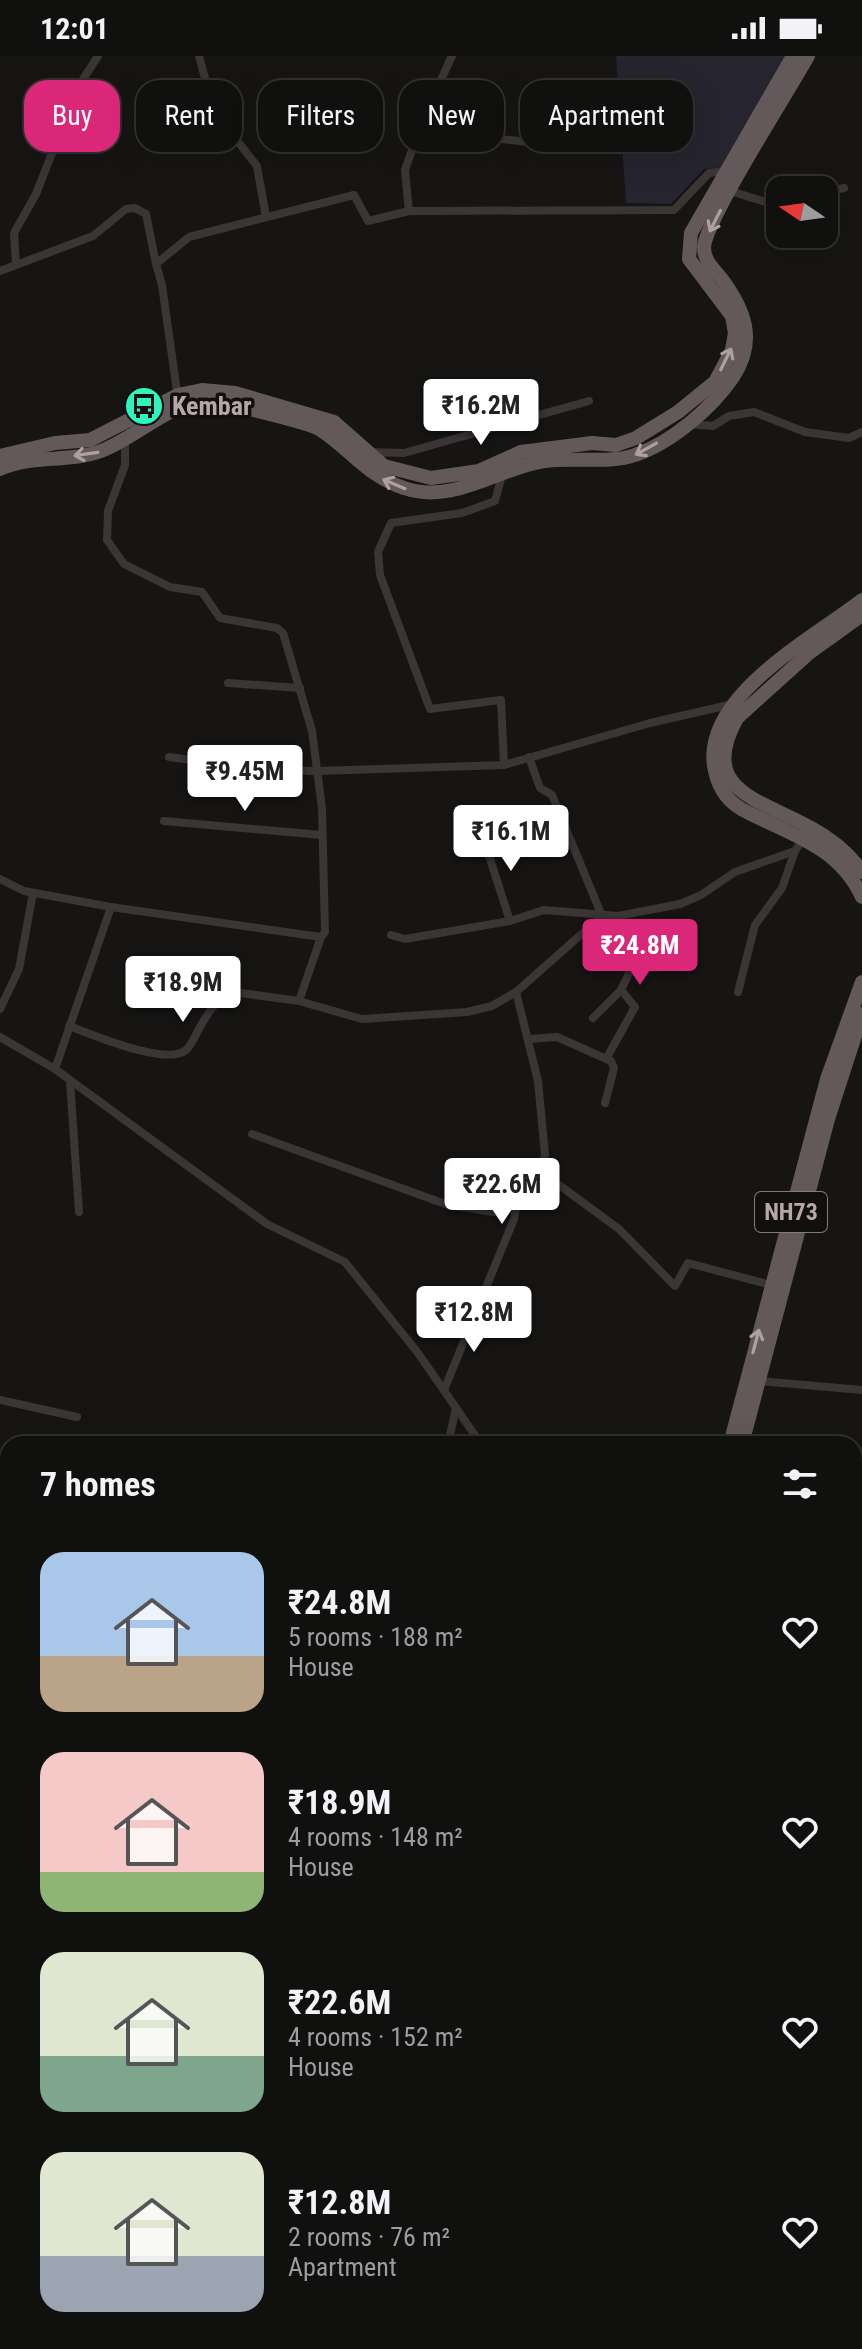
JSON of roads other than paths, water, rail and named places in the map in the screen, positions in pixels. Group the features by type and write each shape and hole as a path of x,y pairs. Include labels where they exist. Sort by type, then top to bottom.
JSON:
{"highway":[{"path":"0,456 90,440 202,390 235,393 334,422 384,466 431,478 479,471 535,450 592,443 616,445 636,438 678,412 715,382 732,350 735,333 722,300 689,259 691,233 793,56"},
{"path":"0,469 33,460 98,453 125,441 178,402 209,401 317,427 368,472 408,490 469,487 546,461 634,456 685,424 721,391 745,354 748,331 744,314 705,258 704,244 730,191 808,56"},
{"path":"862,600 733,704 719,725 712,757 721,789 733,804 804,838 832,856 862,897"},
{"path":"861,868 840,846 810,827 752,801 732,783 725,757 730,730 737,718 774,673 862,615"},
{"name":"NH73","path":"732,1436 827,1079 862,982"},
{"name":"NH73","path":"744,1436 828,1119 862,1014"}],"street":[{"path":"16,265 14,233 36,194 78,87 98,56"},
{"path":"199,56 214,111 257,166 266,217"},
{"path":"441,80 452,56"},
{"path":"409,211 405,170 411,152"},
{"path":"156,264 189,237 354,195 368,221 409,211 674,210 709,173 726,171"},
{"path":"838,189 844,188"},
{"path":"730,191 766,202"},
{"path":"2,271 93,236 126,209 135,208 146,214 162,285 178,402"},
{"path":"368,452 404,453 589,401"},
{"path":"685,424 713,426 729,416 754,412 805,432 849,438 862,432"},
{"path":"125,441 125,465 108,511 107,540 124,564 170,587 202,592 220,618 277,628 283,633 300,688 317,771 322,835 325,932 299,1001"},
{"path":"502,475 501,490 495,501 462,513 391,523 378,552 380,575 430,709 501,700 504,765"},
{"path":"228,683 300,688"},
{"path":"169,757 267,770 504,765 733,704"},
{"path":"529,757 540,788 552,795 602,916"},
{"path":"164,821 322,835"},
{"path":"482,834 510,921"},
{"path":"738,992 755,925 782,888 795,851 804,838"},
{"path":"391,935 405,939 510,921 544,910 602,916 680,904 701,895 735,872 795,851"},
{"path":"0,879 33,893 321,937"},
{"path":"0,1009 19,969 33,893"},
{"path":"55,1069 111,907"},
{"path":"69,1026 141,1051 174,1055 187,1050 208,1013 224,995 233,992 299,1001 362,1019 467,1012 492,1006 516,992 602,916"},
{"path":"592,924 631,969 621,990 593,1018"},
{"path":"606,1059 635,1007 621,990"},
{"path":"444,1390 514,1219 517,1203 540,1171 545,1155 544,1122 529,1039 516,992"},
{"path":"0,1037 55,1069 267,1224 345,1262 444,1390 475,1436"},
{"path":"529,1039 557,1037 606,1059 614,1068 605,1103"},
{"path":"70,1081 79,1212"},
{"path":"252,1134 448,1205 494,1212 517,1203"},
{"path":"540,1171 619,1229 675,1286 688,1263 771,1285"},
{"path":"759,1381 862,1390"},
{"path":"0,1400 77,1417"},
{"path":"450,1436 456,1408"}],"place":[{"name":"Kembar","path":"144,406"}]}
